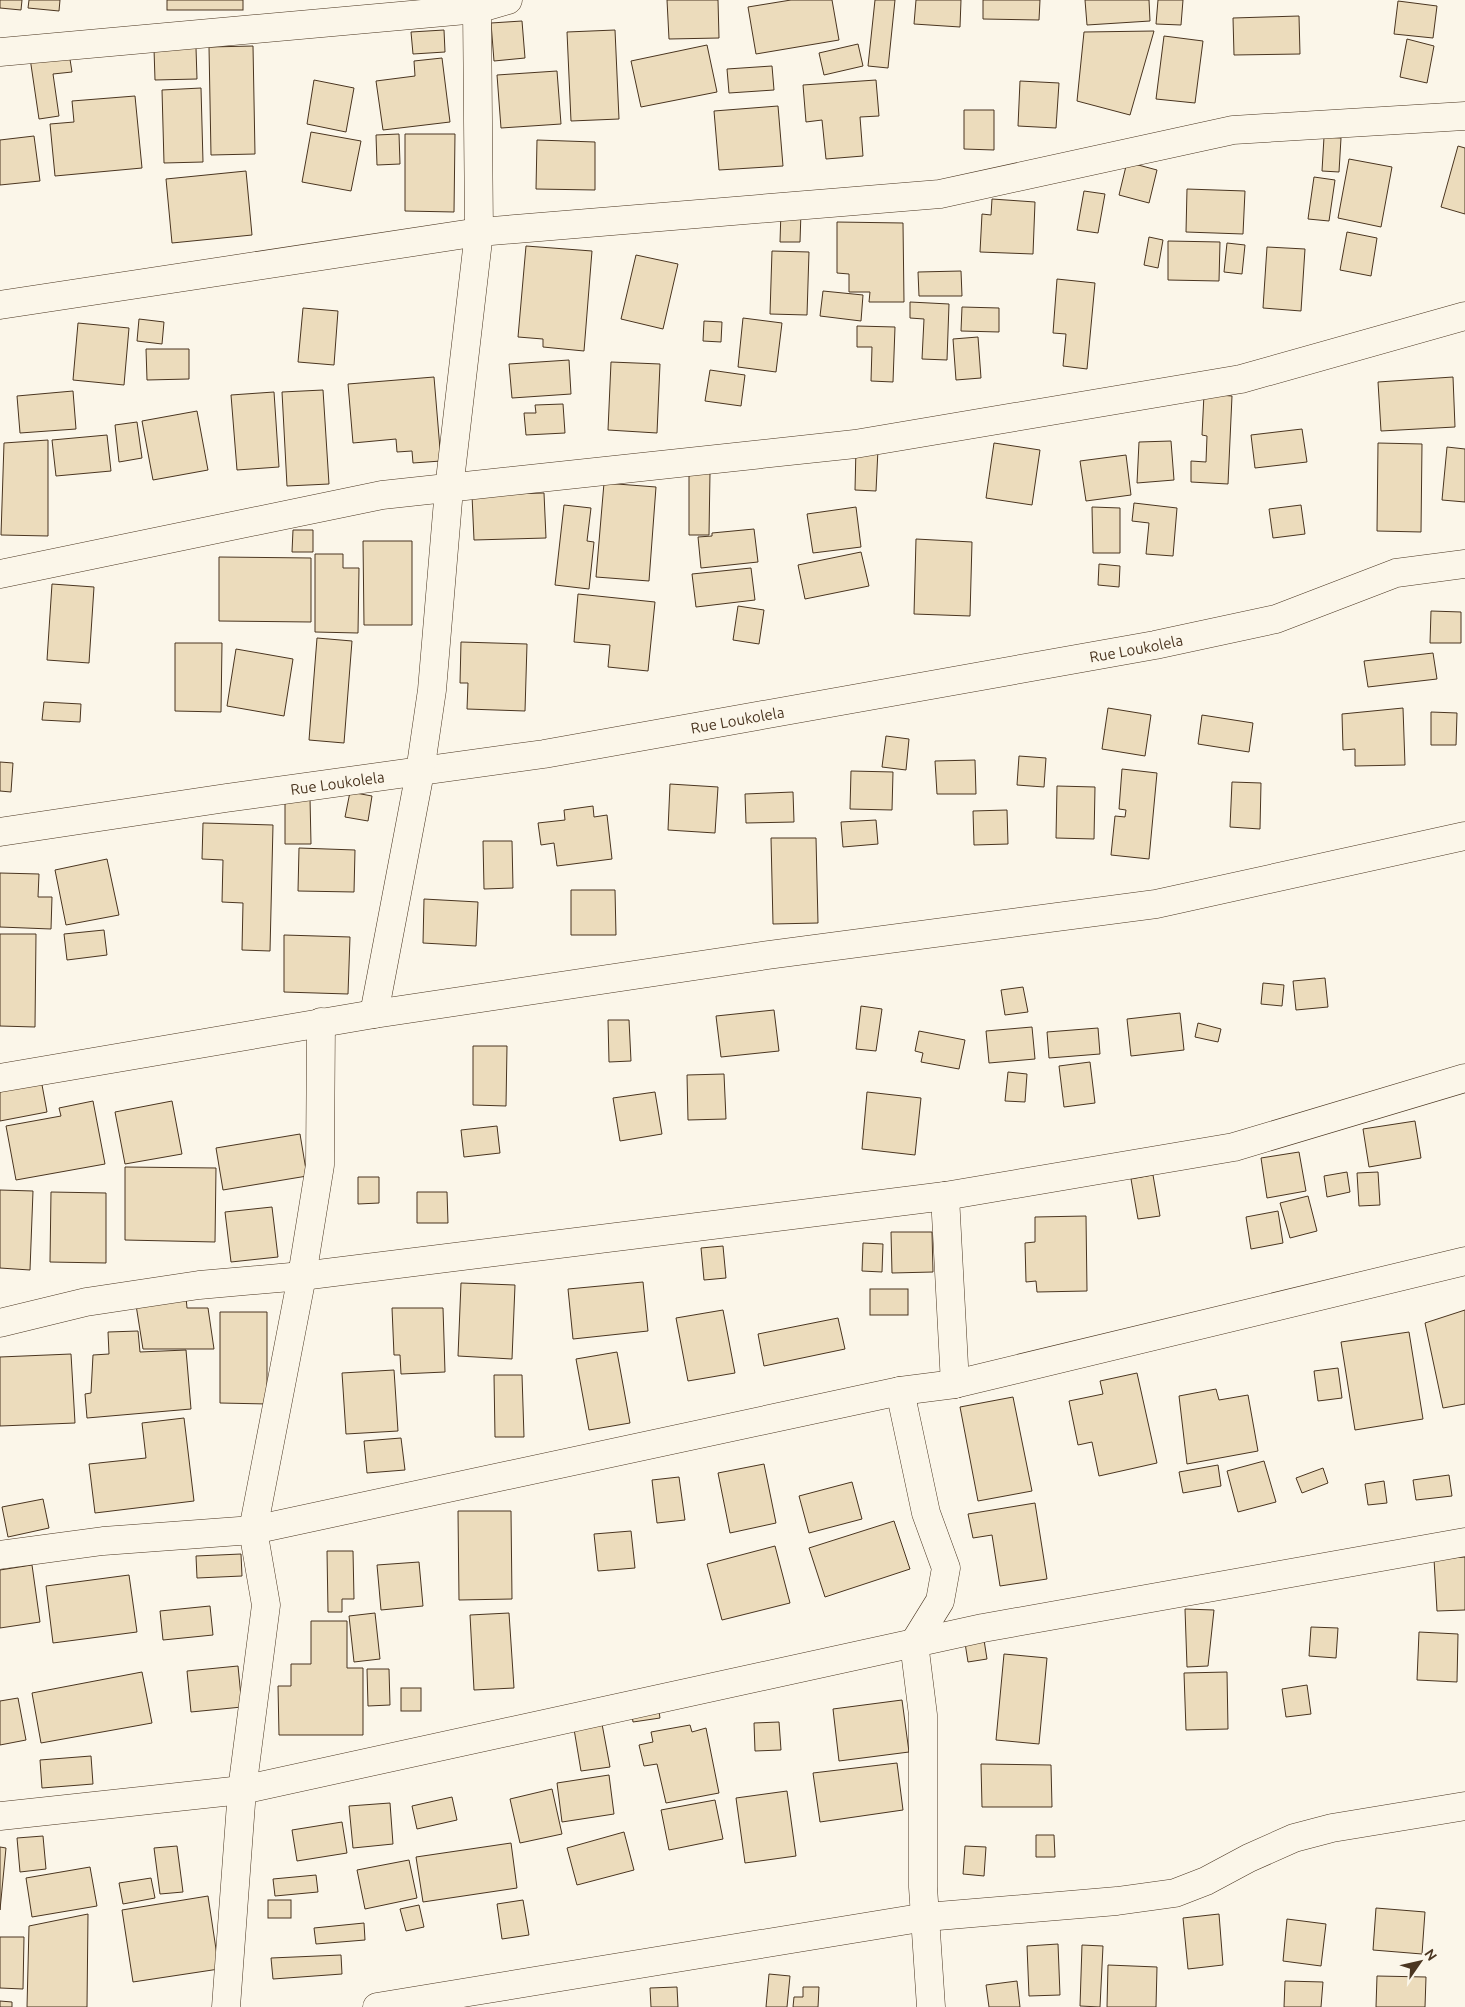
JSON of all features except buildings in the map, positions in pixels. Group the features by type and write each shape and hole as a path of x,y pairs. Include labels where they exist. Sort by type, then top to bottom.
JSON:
{"street":[{"path":"0,52 478,5 508,0"},
{"path":"374,1014 420,772 432,690 449,488 479,232 478,5"},
{"path":"0,305 479,232 940,194 1233,130 1465,116"},
{"path":"0,574 382,495 855,444 1241,379 1465,316"},
{"name":"Rue Loukolela","path":"0,832 226,798 544,754 1155,646 1276,619 1396,573 1465,564"},
{"path":"0,1078 374,1014 768,955 1156,904 1465,836"},
{"path":"226,2007 242,1790 266,1605 253,1530 302,1276 320,1165 322,1022"},
{"path":"0,1323 86,1302 198,1285 302,1276 945,1196 1234,1147 1465,1078"},
{"path":"945,1196 955,1384"},
{"path":"0,1556 103,1541 253,1530 900,1391 955,1384 1465,1261"},
{"path":"900,1391 926,1513 946,1568 940,1601 914,1644 923,1715 923,1887 931,2007"},
{"path":"0,1816 242,1790 983,1628 1465,1542"},
{"path":"377,2007 926,1917 1117,1901 1175,1893 1294,1838 1332,1828 1465,1806"}]}
